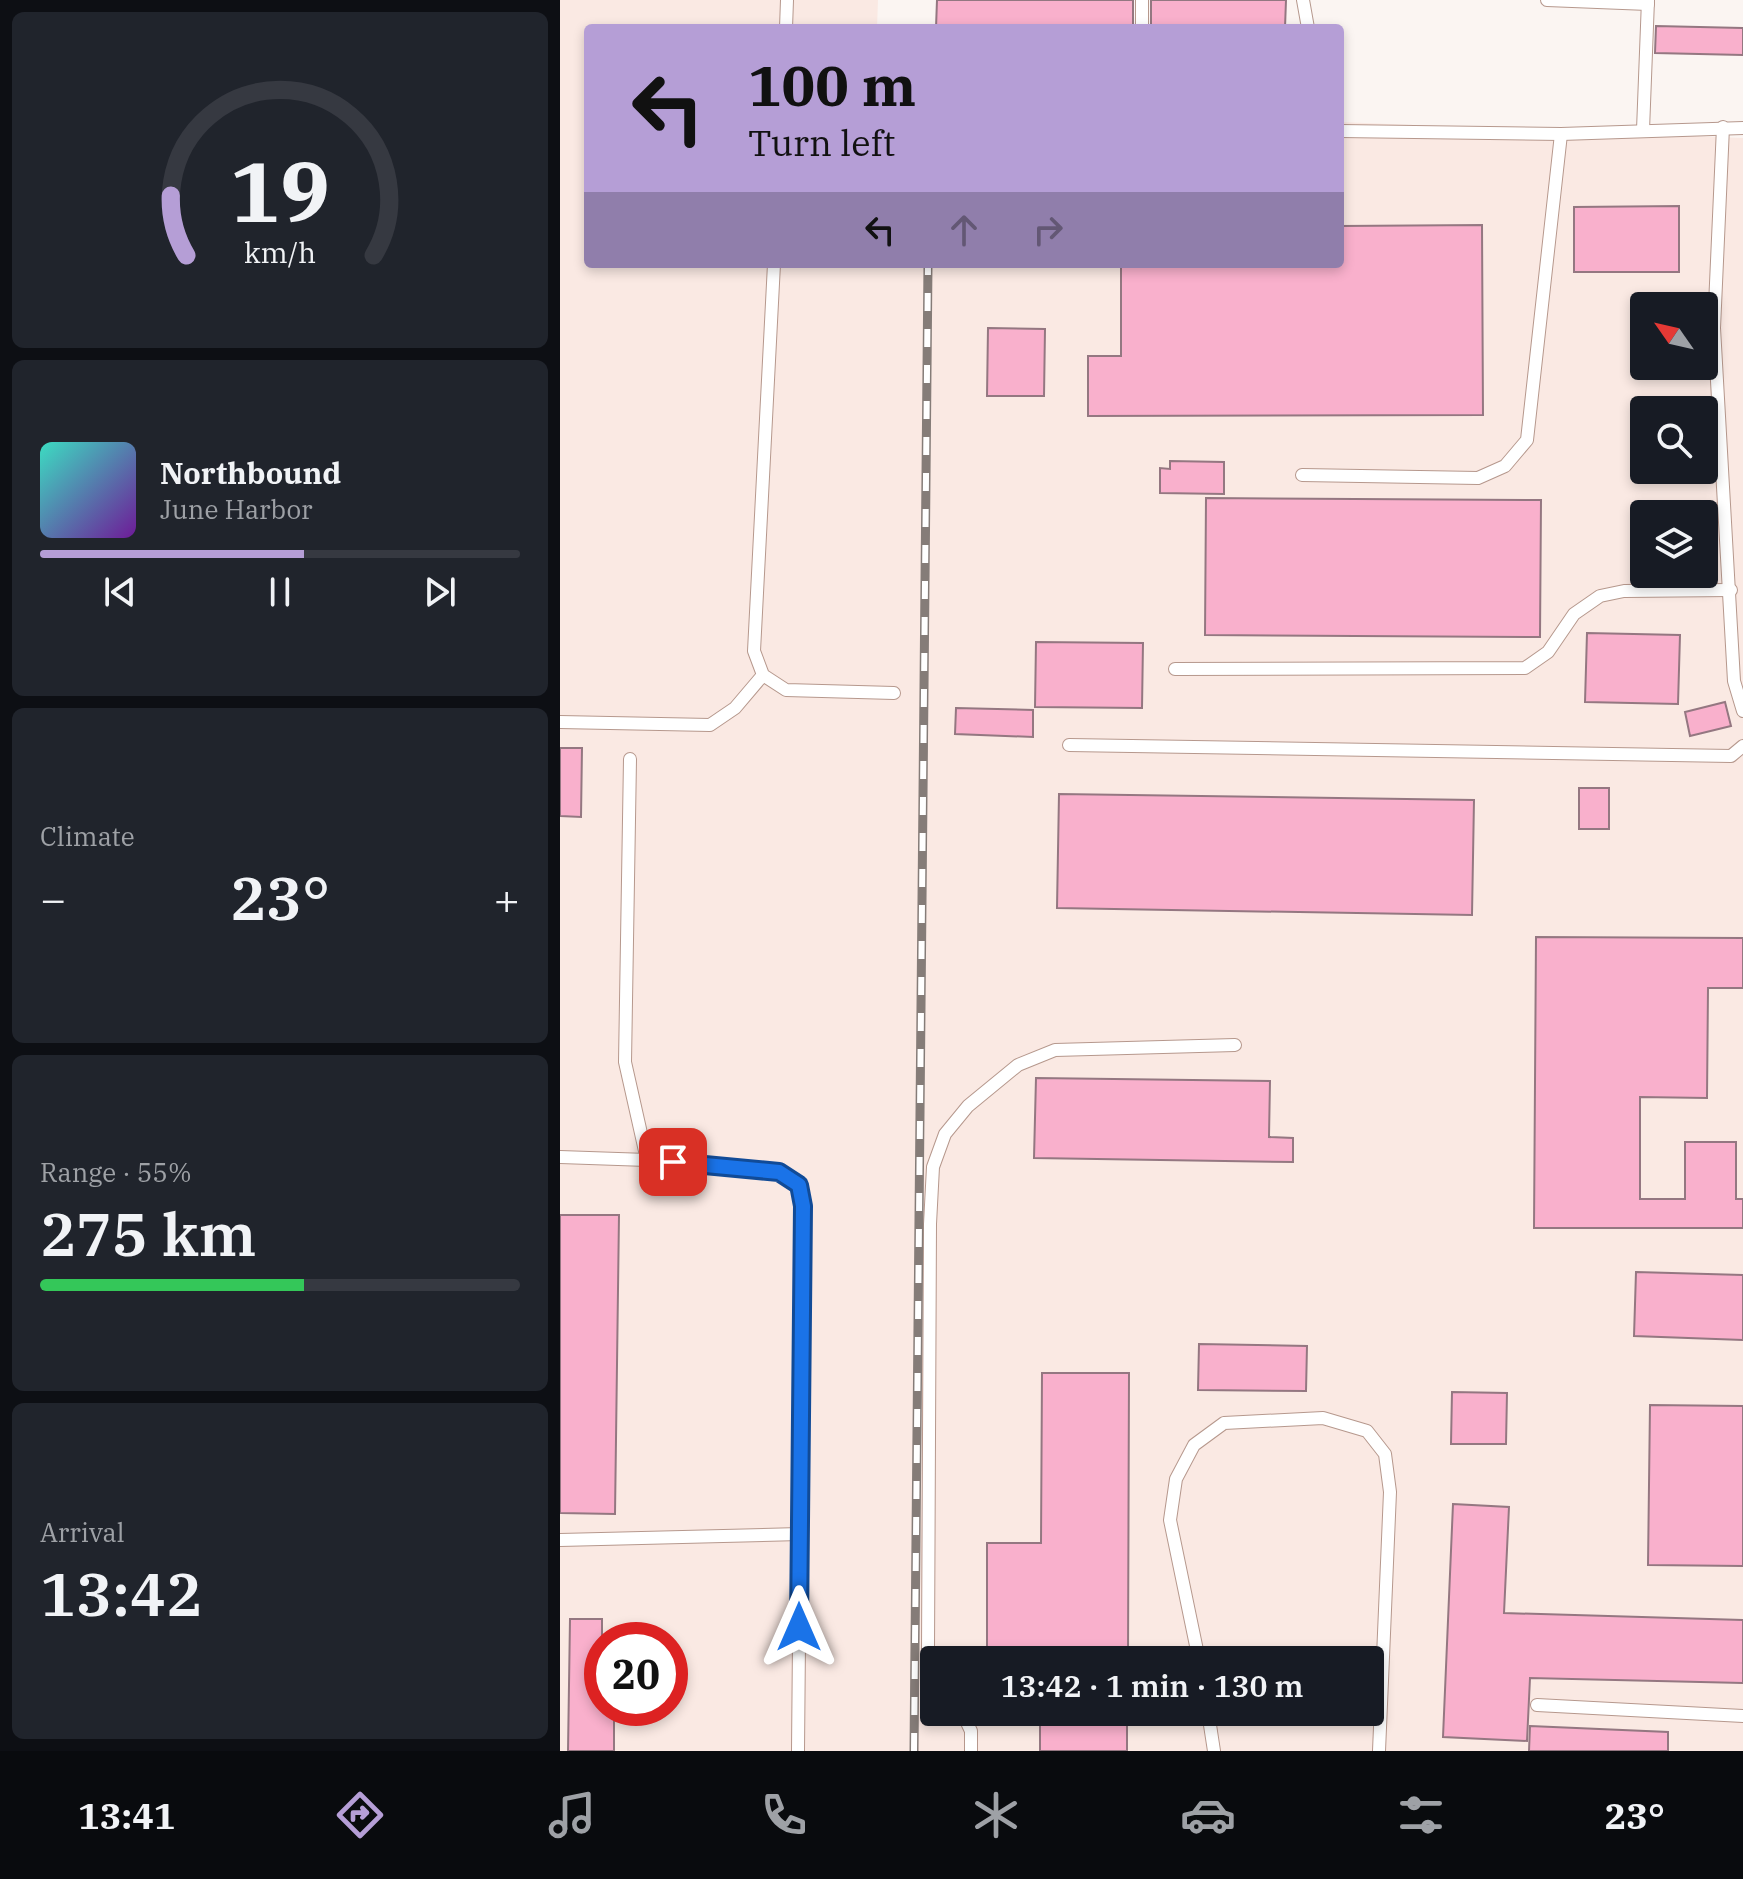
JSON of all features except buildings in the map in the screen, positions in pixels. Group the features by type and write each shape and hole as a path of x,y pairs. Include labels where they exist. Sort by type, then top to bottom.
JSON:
{"lane":[{"path":"786,24 787,0"},
{"path":"1142,0 1142,24"},
{"path":"1303,0 1307,24"},
{"path":"1547,0 1648,2 1643,130"},
{"path":"1723,127 1714,328 1734,681 1743,711"},
{"path":"1344,131 1561,134 1743,128"},
{"path":"1302,475 1478,478 1505,466 1527,440 1561,134"},
{"path":"774,268 754,651 763,675 786,690 894,693"},
{"path":"1175,669 1525,668 1548,652 1574,614 1600,596 1624,591 1731,590"},
{"path":"560,722 710,725 735,708 763,675"},
{"path":"1069,745 1731,756 1743,746"},
{"path":"630,759 625,1062 647,1160"},
{"path":"928,1646 930,1224 933,1167 945,1134 968,1106 1018,1065 1055,1050 1235,1045"},
{"path":"560,1157 647,1160 779,1172 799,1185 803,1206 798,1751"},
{"path":"1196,1646 1170,1520 1176,1479 1194,1445 1224,1423 1323,1418 1367,1431 1385,1454 1390,1492 1383,1646"},
{"path":"560,1540 800,1534"},
{"path":"1537,1705 1743,1716"},
{"path":"969,1726 971,1751"},
{"path":"1210,1726 1214,1751"},
{"path":"1379,1751 1380,1726"}],"shaded area":[{"path":"560,0 878,0 877,24 584,24 584,268 1344,268 1344,122 1743,138 1743,1751 560,1751"}],"railway":[{"path":"914,1751 928,268"}],"route":[{"path":"673,1162 779,1172 799,1185 803,1206 799,1627"}]}
